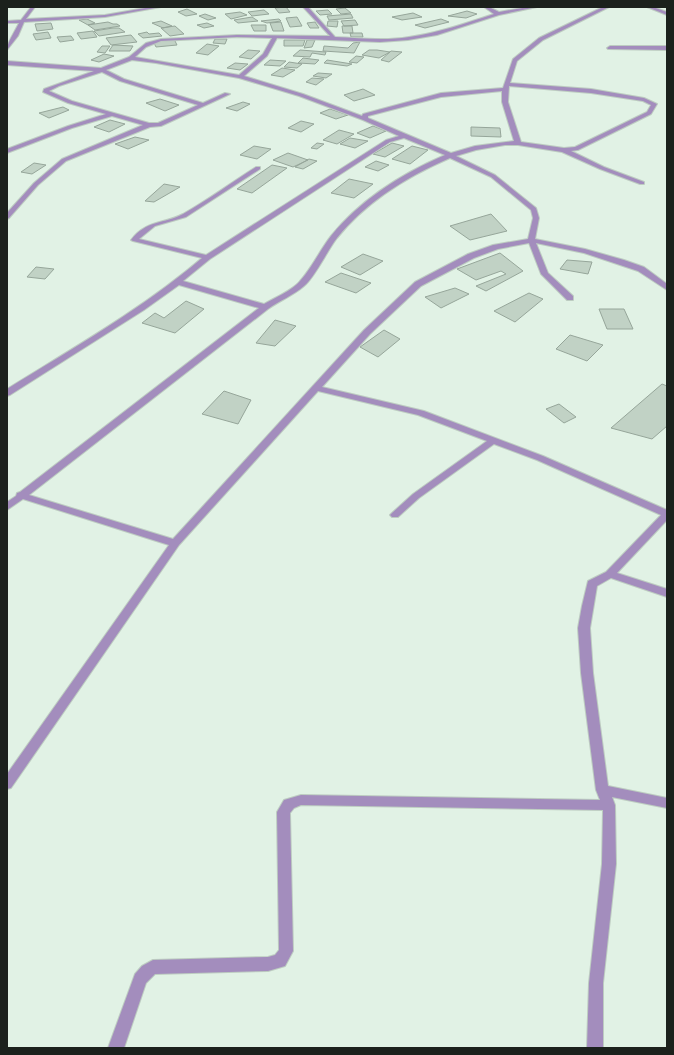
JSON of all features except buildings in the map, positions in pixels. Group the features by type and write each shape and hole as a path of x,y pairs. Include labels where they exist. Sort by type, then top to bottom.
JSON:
{"street":[{"path":"7,48 16,36 22,22 33,7"},
{"path":"7,22 105,16 159,7"},
{"path":"305,7 334,38"},
{"path":"486,7 498,14"},
{"path":"227,94 159,125 149,125 70,102 46,92 49,88 57,84 102,70 131,58 143,46 150,42 161,40 210,36 334,38 380,41 408,39 435,34 498,14 535,7"},
{"path":"518,143 505,102 506,86 515,60 541,39 607,7"},
{"path":"649,7 667,14"},
{"path":"240,77 265,56 270,50 275,37"},
{"path":"610,48 667,48"},
{"path":"131,58 156,61 240,77 301,95 365,119 427,145 493,176 534,209 536,218 532,240 545,274 570,298"},
{"path":"7,63 102,70 122,80 203,105"},
{"path":"365,119 365,115 374,112 441,94 506,86 591,91 644,100 654,104 649,113 583,146 564,150"},
{"path":"7,151 70,127 111,114"},
{"path":"7,217 36,184 64,160 149,125"},
{"path":"7,393 141,308 178,282 207,257 388,141 404,136"},
{"path":"7,507 20,495 265,307 302,284 334,236 356,214 376,198 423,167 449,156 475,148 518,143 564,150 602,168 642,183"},
{"path":"207,257 135,240 153,225 184,216 258,168"},
{"path":"7,784 175,543 367,332 418,284 471,256 490,249 532,240 585,251 621,262 641,270 667,288"},
{"path":"178,282 265,307"},
{"path":"316,388 421,413 540,458 667,514 610,574 592,584 584,628 587,673 602,790 609,805 609,864 596,983 595,1048"},
{"path":"395,515 416,496 494,440"},
{"path":"20,495 175,543"},
{"path":"610,574 667,593"},
{"path":"602,790 667,803"},
{"path":"116,1048 140,979 153,967 268,964 280,961 286,951 283,812 289,804 300,800 609,805"}]}
